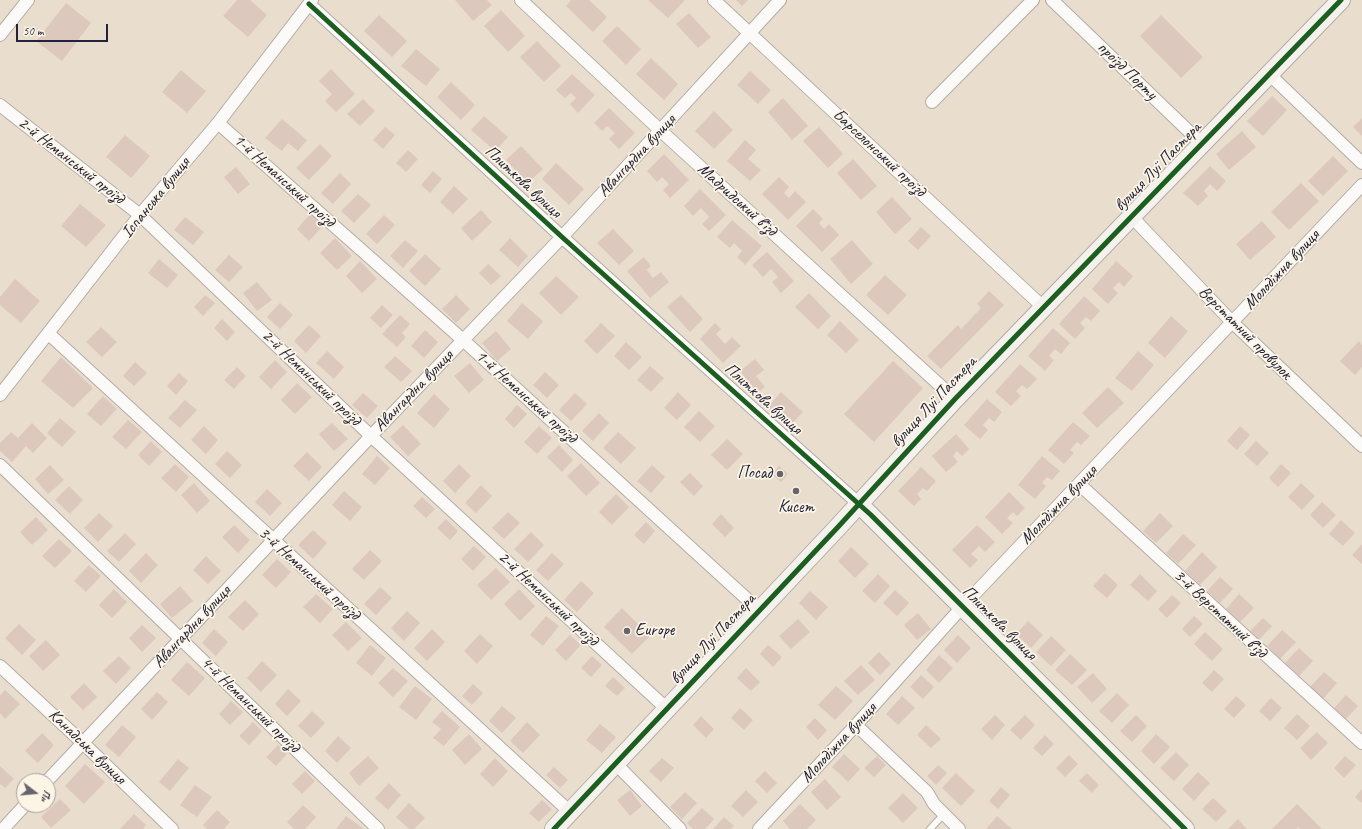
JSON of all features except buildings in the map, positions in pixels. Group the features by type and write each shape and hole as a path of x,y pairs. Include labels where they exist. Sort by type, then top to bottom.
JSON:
{"street":[{"path":"0,35 28,0"},
{"name":"Мадридський в'їзд","path":"521,0 660,131 955,399"},
{"name":"Барселонський проїзд","path":"714,0 1043,307"},
{"name":"Авангардна вулиця","path":"55,773 371,436 562,237 780,0"},
{"path":"932,102 1033,0"},
{"name":"проїзд Порту","path":"1052,0 1201,143"},
{"name":"вулиця Луї Пастера","path":"554,829 859,504 955,399 1201,143 1342,0"},
{"name":"Іспанська вулиця","path":"0,395 49,334 140,215 218,123 311,2"},
{"name":"Плиткова вулиця","path":"311,2 562,237 859,504 1185,829"},
{"path":"1269,74 1362,163"},
{"name":"2-й Неманський проїзд","path":"0,105 140,215 371,436 667,709"},
{"name":"1-й Неманський проїзд","path":"218,123 463,340 759,610"},
{"name":"Молодіжна вулиця","path":"759,829 856,725 963,606 1362,185"},
{"name":"Верстатний провулок","path":"1131,216 1232,322 1362,446"},
{"name":"3-й Неманський проїзд","path":"49,334 570,812"},
{"name":"4-й Неманський проїзд","path":"0,465 378,829"},
{"name":"3-й Верстатний в’їзд","path":"1079,484 1362,743"},
{"name":"Канадська вулиця","path":"0,666 83,742 172,829"},
{"path":"856,725 927,792 943,815 959,829"},
{"path":"616,763 680,829"},
{"path":"3,829 18,813"}],"lane":[{"path":"930,829 943,815"}],"cycle path":[{"path":"554,829 838,527 955,399 1341,0"},
{"path":"309,4 562,237 871,515 1185,829"}],"place":[{"name":"Посад","path":"780,474"},
{"name":"Кисет","path":"796,491"},
{"name":"Europe","path":"627,631"}]}
